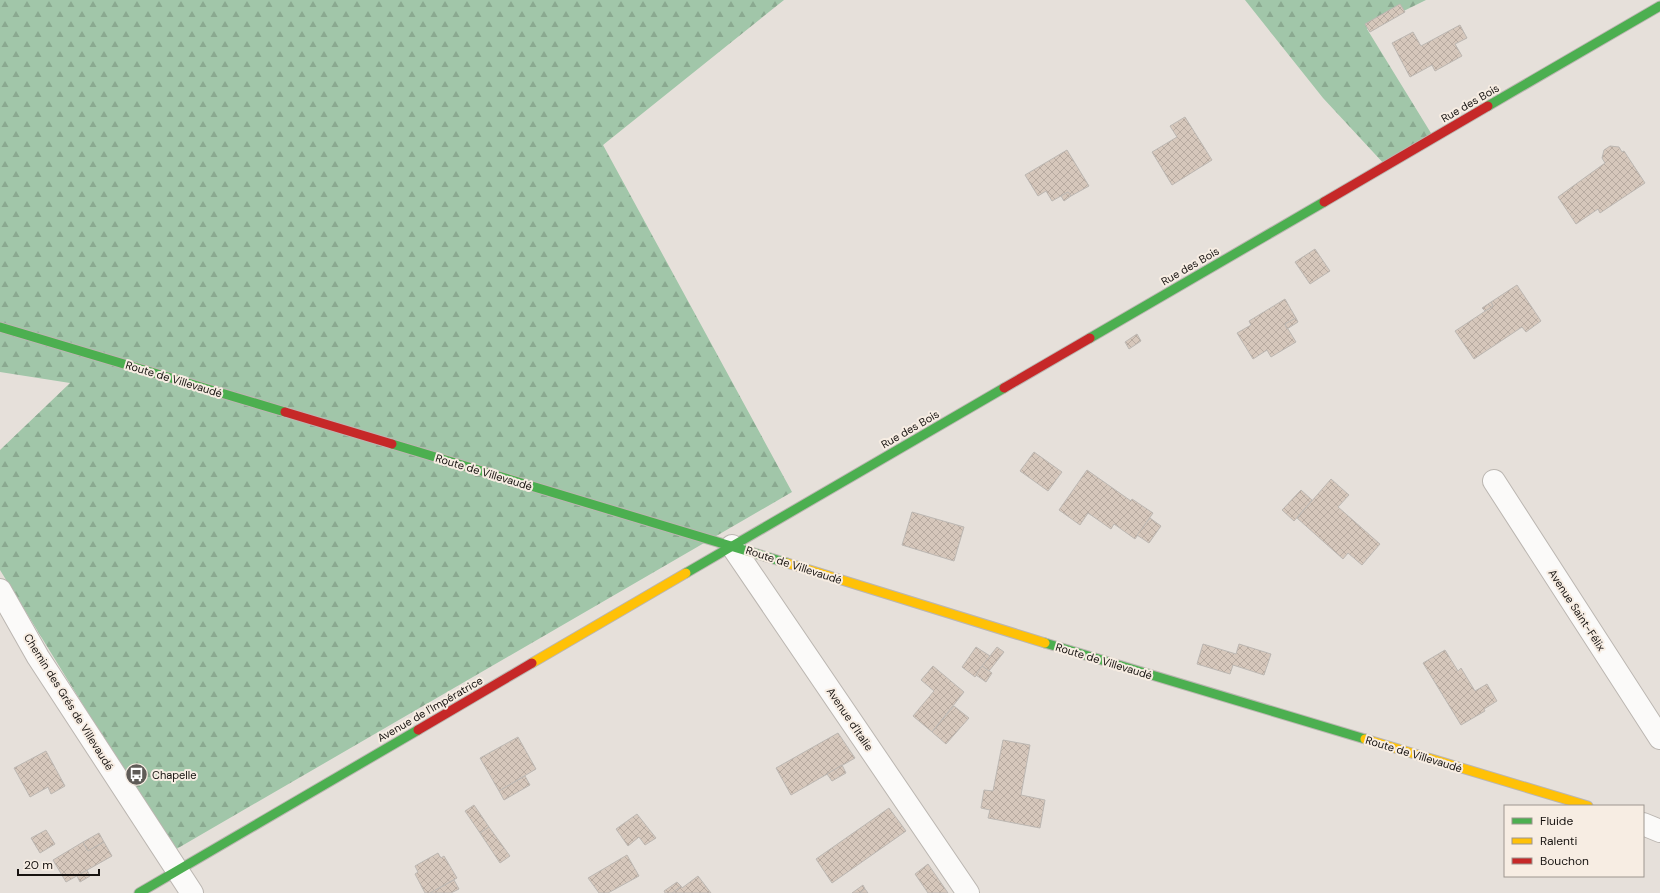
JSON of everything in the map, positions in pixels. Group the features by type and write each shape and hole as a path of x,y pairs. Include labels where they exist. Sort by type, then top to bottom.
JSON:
{"street":[{"name":"Rue des Bois","path":"732,546 1660,6"},
{"name":"Route de Villevaudé","path":"0,327 732,546 929,608 1585,805"},
{"name":"Avenue Saint-Félix","path":"1494,481 1660,738"},
{"name":"Avenue de l'Impératrice","path":"139,893 732,546"},
{"name":"Avenue d'Italie","path":"732,546 968,893"},
{"name":"Chemin des Grés de Villevaudé","path":"0,590 38,657 192,893"},
{"path":"1644,824 1660,831"}],"green space":[{"path":"0,0 784,0 603,145 792,492 173,851 0,570 0,450 70,383 0,372"},
{"path":"1245,0 1426,0 1367,29 1434,138 1386,166 1323,98"}],"building":[{"path":"1400,4 1405,12 1370,32 1365,24"},
{"path":"1460,25 1467,38 1455,44 1462,56 1435,71 1432,65 1410,77 1392,43 1413,32 1421,46"},
{"path":"1185,117 1212,160 1172,185 1152,152 1177,137 1170,126"},
{"path":"1610,146 1619,147 1622,152 1624,151 1645,183 1600,213 1598,209 1576,224 1558,197 1605,163 1602,158 1604,150"},
{"path":"1067,150 1089,186 1071,196 1068,192 1052,201 1046,191 1038,196 1025,175"},
{"path":"1068,192 1071,196 1064,201 1061,196"},
{"path":"1315,249 1330,271 1310,284 1295,262"},
{"path":"1517,285 1541,321 1526,332 1522,327 1474,359 1455,331 1493,306 1491,302"},
{"path":"1285,299 1296,318 1285,324 1296,342 1271,357 1267,350 1253,359 1237,333 1251,325 1249,321"},
{"path":"1491,302 1493,306 1485,311 1482,308"},
{"path":"1296,318 1298,322 1287,329 1285,324"},
{"path":"1137,334 1141,341 1129,349 1125,342"},
{"path":"1034,452 1062,472 1048,491 1020,471"},
{"path":"1087,470 1131,501 1132,499 1153,513 1135,539 1114,524 1111,529 1088,513 1080,525 1059,510"},
{"path":"1331,479 1349,495 1338,507 1380,544 1362,565 1348,553 1343,559 1297,518"},
{"path":"1301,490 1312,500 1294,521 1282,510"},
{"path":"912,512 964,527 954,561 902,545"},
{"path":"1150,518 1161,526 1149,543 1137,535"},
{"path":"1203,644 1236,654 1239,644 1271,654 1264,675 1233,665 1230,674 1197,664"},
{"path":"976,647 990,656 975,677 962,667"},
{"path":"997,647 1004,652 989,671 982,666"},
{"path":"1445,650 1458,671 1461,668 1475,691 1487,684 1497,701 1484,709 1485,711 1461,725 1423,663"},
{"path":"933,666 964,692 932,732 913,716 934,691 921,680"},
{"path":"982,666 992,673 986,682 976,675"},
{"path":"954,706 969,718 946,744 932,732"},
{"path":"838,733 855,758 791,795 776,768"},
{"path":"518,737 536,769 499,791 480,758"},
{"path":"1003,740 1030,745 1021,795 1045,800 1040,828 988,818 990,810 981,808 984,790 993,791"},
{"path":"46,751 65,786 51,794 48,787 30,797 14,768"},
{"path":"842,765 846,773 832,781 827,774"},
{"path":"525,776 530,785 504,800 499,791"},
{"path":"474,805 489,827 480,833 465,811"},
{"path":"889,808 906,831 832,883 816,859"},
{"path":"637,814 656,838 645,845 639,837 628,846 616,829"},
{"path":"489,827 510,856 500,863 480,833"},
{"path":"46,830 55,844 40,853 31,838"},
{"path":"99,833 104,842 88,851 83,842"},
{"path":"83,842 88,851 104,842 112,856 66,882 53,860"},
{"path":"438,853 441,858 444,856 457,878 430,893 425,893 415,874 418,872 415,866"},
{"path":"627,855 639,876 608,893 599,893 588,878"},
{"path":"928,864 948,893 928,893 915,874"},
{"path":"87,870 90,876 80,882 77,876"},
{"path":"698,876 711,893 672,893 681,886 682,888"},
{"path":"454,880 459,889 451,893 430,893"},
{"path":"677,882 681,886 672,893 665,893 664,891"},
{"path":"863,885 865,889 859,893 852,893"},
{"path":"865,889 868,893 859,893"}],"traffic: fast":[{"path":"1488,106 1660,6"},
{"path":"1090,338 1324,202"},
{"path":"0,327 285,412"},
{"path":"686,573 1004,388"},
{"path":"392,444 787,563"},
{"path":"1045,643 1365,739"},
{"path":"139,893 418,730"}],"traffic: slow":[{"path":"787,563 1045,643"},
{"path":"532,663 686,573"},
{"path":"1365,739 1585,805"}],"traffic: jam":[{"path":"1324,202 1488,106"},
{"path":"1004,388 1090,338"},
{"path":"285,412 392,444"},
{"path":"418,730 532,663"}],"place":[{"name":"Chapelle","path":"136,775"}]}
